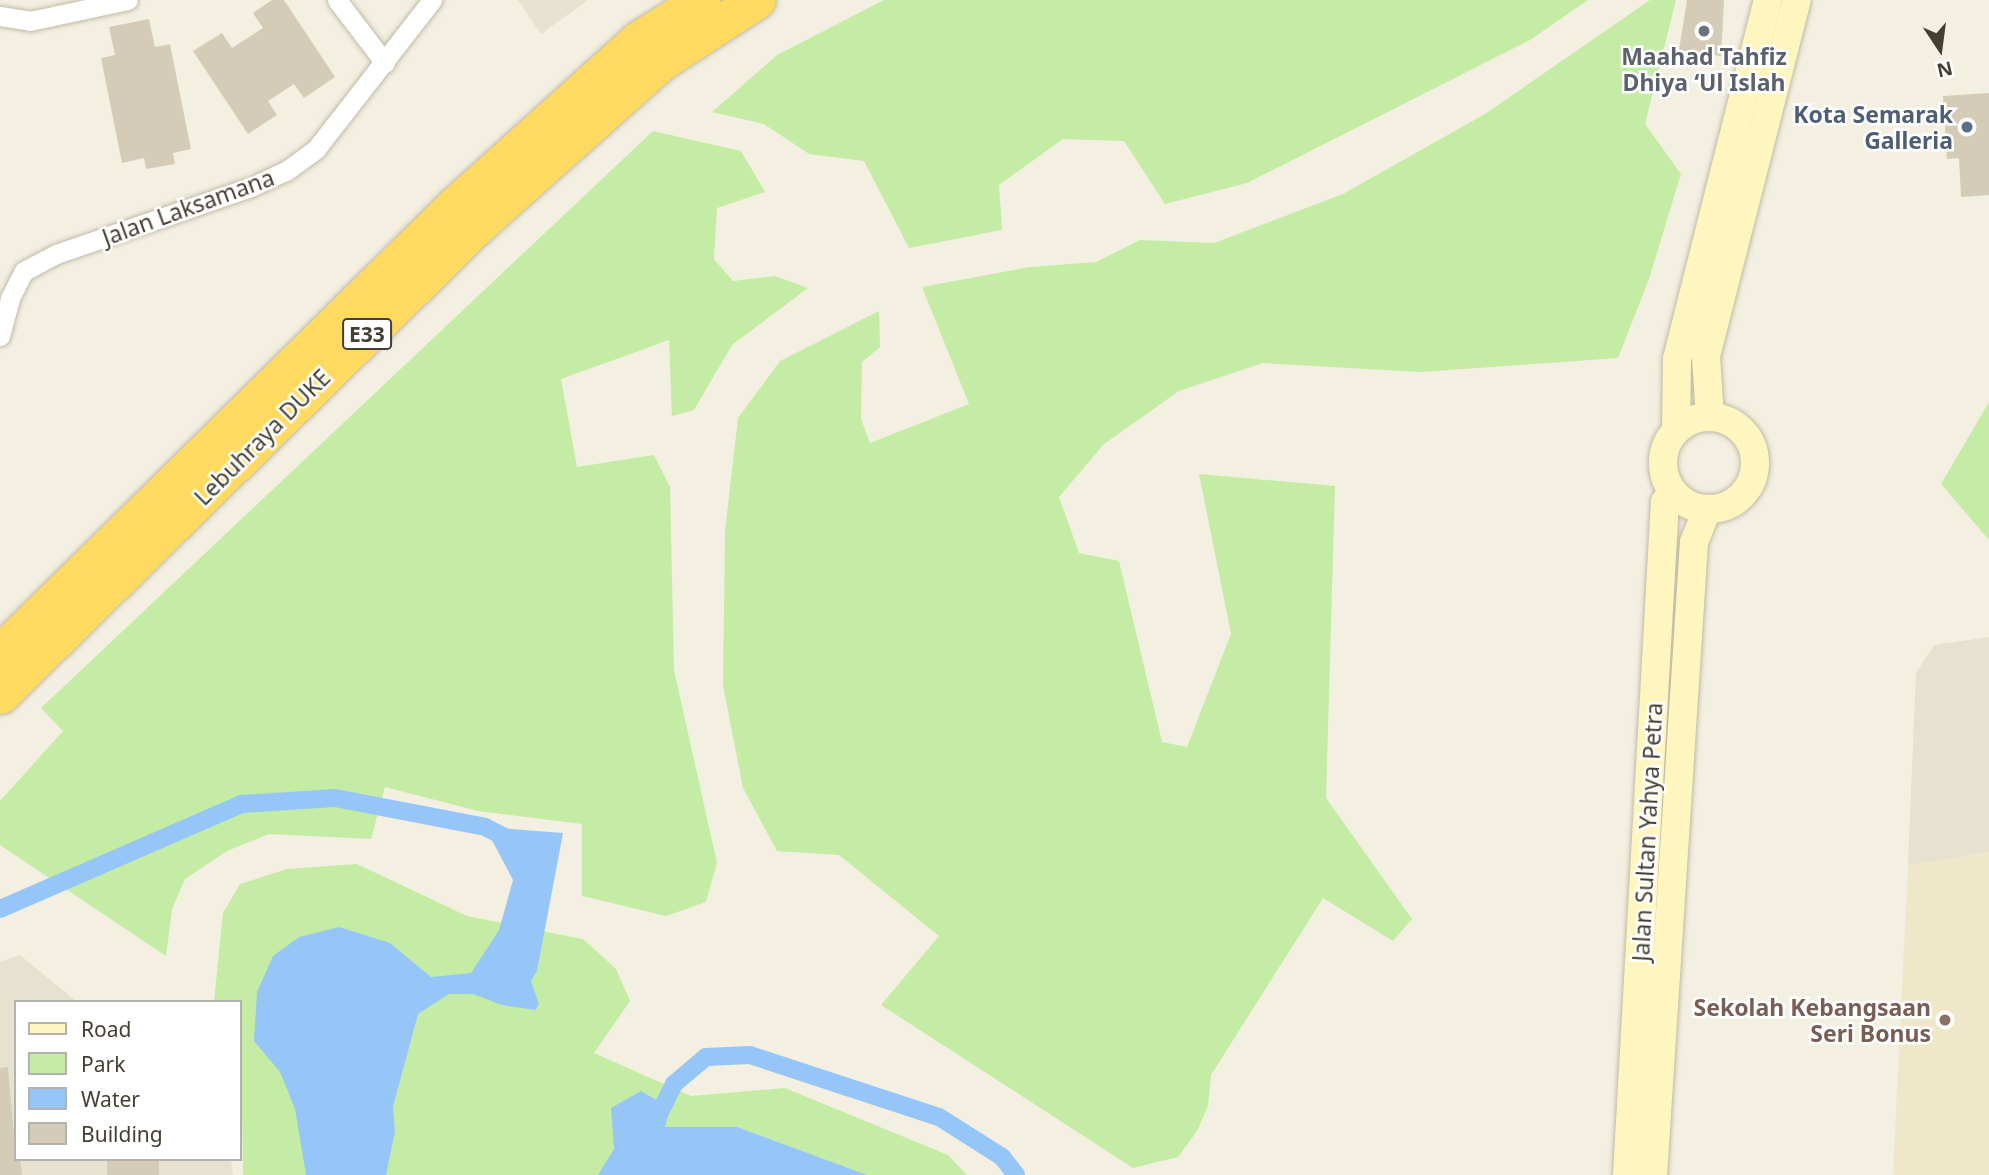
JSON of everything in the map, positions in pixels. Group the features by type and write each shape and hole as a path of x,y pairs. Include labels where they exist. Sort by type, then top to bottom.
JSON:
{"highway":[{"name":"Lebuhraya DUKE","path":"0,653 455,205 638,40 702,0"},
{"name":"Lebuhraya DUKE","path":"0,695 477,226 661,62 757,0"}],"main road":[{"path":"1676,430 1677,359 1768,0"},
{"path":"1710,416 1706,356 1797,0"},
{"path":"1710,416 1735,424 1745,433 1756,466 1748,489 1737,501 1707,510 1694,507 1673,492 1663,468 1668,441 1676,430 1710,416"},
{"name":"Jalan Sultan Yahya Petra","path":"1627,1175 1665,502 1673,492"},
{"name":"Jalan Sultan Yahya Petra","path":"1653,1175 1694,542 1707,510"}],"street":[{"path":"0,16 30,21 128,0"},
{"path":"337,0 386,63"},
{"name":"Jalan Laksamana","path":"1,331 10,298 24,271 56,254 286,171 316,149 386,63 432,0"}],"shaded area":[{"path":"518,0 588,0 541,34"},
{"path":"1989,637 1989,852 1908,866 1916,673 1934,645"},
{"name":"Sekolah Kebangsaan Seri Bonus","path":"1989,852 1989,1175 1893,1175 1908,866"},
{"path":"20,955 75,1000 14,1000 14,1161 231,1161 233,1175 0,1175 0,962"}],"green space":[{"path":"884,0 1588,0 1530,40 1247,183 1165,204 1124,141 1063,139 999,185 1002,230 909,248 864,161 809,154 764,124 712,112 777,55"},
{"path":"1650,0 1676,0 1645,124 1681,174 1649,279 1618,358 1421,372 1263,363 1179,391 1104,444 1059,497 1079,553 1119,561 1162,742 1187,747 1231,634 1199,474 1335,486 1326,798 1412,919 1393,941 1323,898 1211,1075 1208,1106 1197,1131 1178,1157 1133,1168 881,1005 939,936 839,855 777,851 743,788 723,686 725,531 738,418 780,361 879,311 880,347 862,362 861,419 870,443 969,404 922,287 1030,267 1096,262 1140,240 1214,243 1343,194 1485,114"},
{"path":"653,131 741,151 765,192 717,208 714,259 733,281 775,276 808,288 732,345 694,410 672,416 669,340 561,379 577,467 654,455 670,487 674,670 717,863 706,902 666,916 582,896 582,824 478,811 385,787 371,839 269,834 227,851 185,879 172,909 166,956 0,845 0,801 63,731 41,708"},
{"path":"1989,402 1989,540 1941,484"},
{"path":"357,864 467,916 583,939 616,969 630,1001 594,1053 691,1096 785,1088 948,1155 967,1175 243,1175 242,1000 214,1000 223,913 240,884 287,869"}],"water":[{"path":"485,827 563,833 537,971 531,981 539,1004 535,1010 502,1005 473,994 449,994 418,1014 393,1107 395,1132 386,1175 306,1175 295,1109 280,1072 254,1041 257,992 273,956 299,937 339,927 390,943 431,977 471,973 499,930 513,880"},
{"path":"641,1091 670,1108 665,1127 737,1127 867,1175 598,1175 614,1149 611,1108"}],"building":[{"path":"272,0 284,0 335,77 304,98 294,84 268,101 277,115 248,134 193,51 222,33 232,48 263,28 253,13"},
{"name":"Maahad Tahfiz Dhiya ‘Ul Islah","path":"1687,0 1724,0 1721,56 1679,50"},
{"path":"149,19 155,47 170,44 191,149 173,153 175,164 146,169 144,158 122,163 101,58 115,55 109,27"},
{"name":"Kota Semarak Galleria","path":"1989,93 1989,195 1961,197 1959,158 1947,159 1943,96"},
{"path":"8,1067 14,1161 20,1161 22,1175 0,1175 0,1068"},
{"path":"107,1161 159,1161 159,1175 107,1175"}],"waterway":[{"path":"0,909 242,804 335,798 485,827 505,837"},
{"path":"650,1175 654,1124 674,1084 706,1057 750,1055 939,1117 1002,1157 1016,1175"}],"place":[{"name":"Maahad Tahfiz Dhiya ‘Ul Islah","path":"1704,31"},
{"name":"Kota Semarak Galleria","path":"1967,127"},
{"name":"Sekolah Kebangsaan Seri Bonus","path":"1945,1020"}]}
